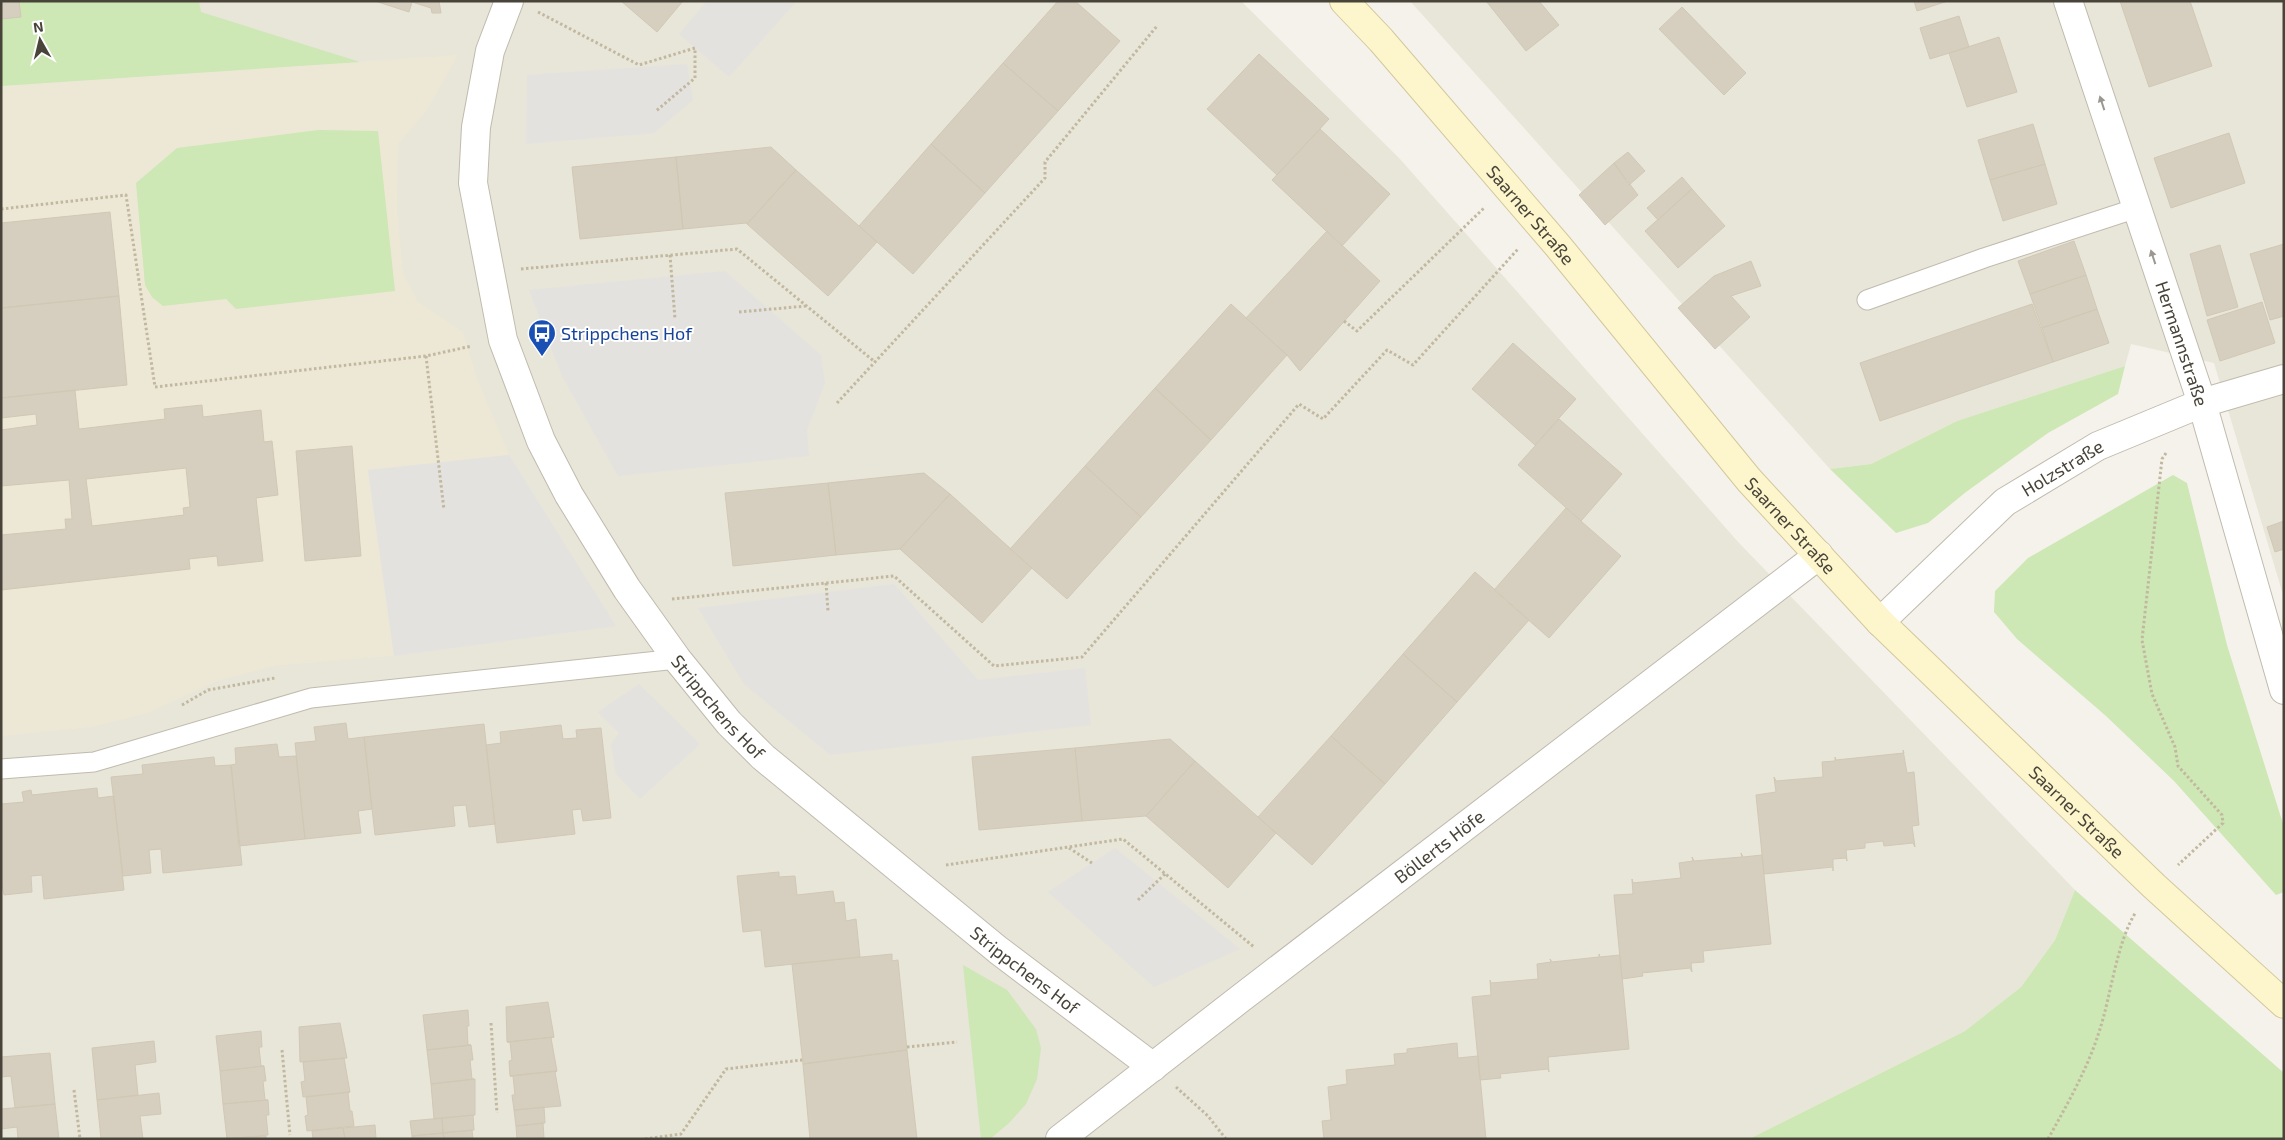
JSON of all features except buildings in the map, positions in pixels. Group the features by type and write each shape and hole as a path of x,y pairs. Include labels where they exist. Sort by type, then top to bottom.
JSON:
{"main road":[{"name":"Saarner Straße","path":"1344,1 1381,40 1540,225 1750,480 1880,622 2154,886 2284,1004"}],"street":[{"name":"Strippchens Hof","path":"508,1 490,51 476,127 473,183 488,272 503,340 541,441 569,495 637,602 678,659 729,724 763,757 901,872 998,950 1153,1067"},
{"name":"Hermannstraße","path":"2068,1 2202,403 2284,690"},
{"name":"Holzstraße","path":"1880,622 2005,502 2098,446 2202,403 2284,379"},
{"name":"Böllerts Höfe","path":"1060,1139 1819,555"}],"lane":[{"path":"1867,300 1984,258 2090,225 2137,208"},
{"path":"1,769 94,762 311,698 678,659"}],"path":[{"path":"535,10 639,64 695,48 695,78 656,111"},
{"path":"837,403 1045,178 1045,162 1157,26"},
{"path":"1344,321 1357,331 1506,186"},
{"path":"1,209 126,195 155,387 426,356 503,340"},
{"path":"637,602 894,576 994,666 1082,657 1299,404 1323,419 1387,350 1413,365 1540,225"},
{"path":"488,272 736,249 875,362"},
{"path":"670,255 675,320"},
{"path":"739,312 806,306"},
{"path":"426,356 444,510"},
{"path":"2048,1139 2082,1077 2093,1050 2123,943 2133,917 2154,886 2223,823 2222,815 2178,766 2175,747 2152,694 2142,640 2162,459 2168,451"},
{"path":"826,583 828,611"},
{"path":"901,872 1123,839 1280,969"},
{"path":"1068,847 1092,863"},
{"path":"1138,900 1165,874"},
{"path":"491,1023 497,1113"},
{"path":"907,1047 957,1042"},
{"path":"282,1050 290,1135"},
{"path":"645,1139 681,1134 726,1069 802,1060"},
{"path":"1153,1067 1208,1116 1226,1139"},
{"path":"74,1090 80,1139"}],"shaded area":[{"path":"1,1 1241,1 1400,159 1739,543 2075,890 2055,940 2021,987 1965,1031 1749,1139 1,1139"},
{"path":"707,1 797,1 729,77 679,34"},
{"path":"1410,1 2284,1 2284,598 2214,363 2131,344 2125,366 1957,421 1871,464 1830,469"},
{"path":"458,55 427,110 398,144 397,210 403,273 418,302 463,332 477,378 509,455 368,470 394,656 274,666 217,681 148,713 92,727 1,736 1,86"},
{"path":"687,64 693,100 654,133 526,144 527,75"},
{"path":"725,271 821,355 825,383 807,430 809,456 618,476 562,376 529,290"},
{"path":"509,455 616,626 394,656 368,470"},
{"path":"894,584 978,680 1085,668 1091,725 830,755 744,684 698,608"},
{"path":"639,684 700,744 640,799 616,774 611,744 619,733 598,712"},
{"path":"1115,848 1240,949 1154,987 1048,892"}],"green space":[{"path":"1,1 199,1 201,12 360,62 1,86"},
{"path":"318,130 378,131 395,291 236,309 226,299 163,306 152,297 145,285 136,183 177,148"},
{"path":"2125,366 2118,394 2048,433 1966,492 1928,523 1896,533 1830,469 1871,464 1957,421"},
{"path":"2173,475 2187,483 2227,645 2284,827 2284,892 2276,895 2174,781 2106,716 2017,639 1994,612 1995,591 2028,558"},
{"path":"2075,890 2284,1073 2284,1139 1749,1139 1965,1031 2021,987 2055,940"},
{"path":"963,965 1007,990 1036,1029 1041,1048 1037,1079 1026,1104 1009,1123 990,1139 981,1139"}],"place":[{"name":"Strippchens Hof","path":"542,357"}]}
